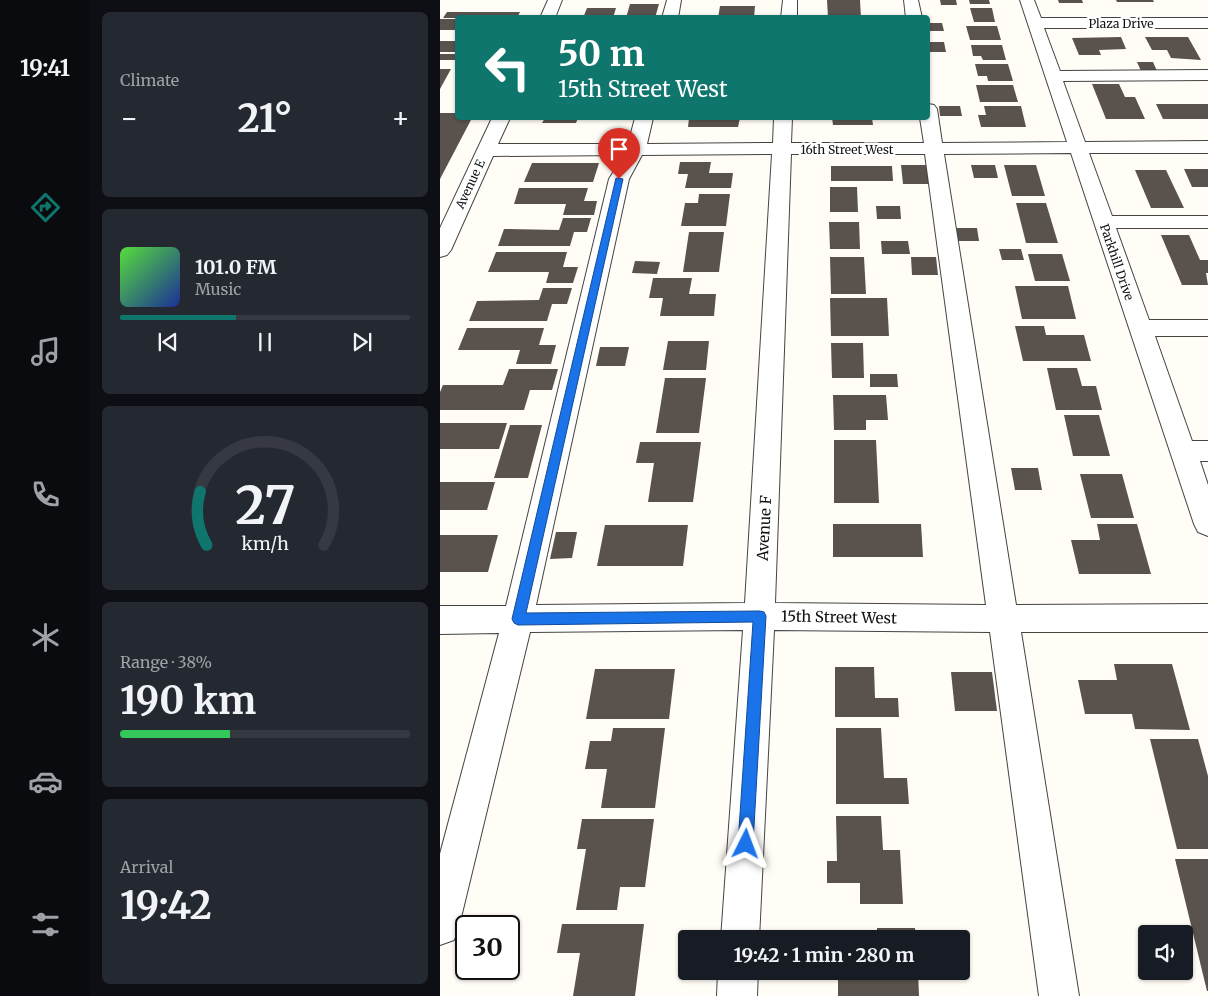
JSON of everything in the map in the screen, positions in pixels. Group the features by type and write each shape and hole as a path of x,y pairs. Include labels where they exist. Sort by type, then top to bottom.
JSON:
{"street":[{"path":"548,15 555,0"},
{"path":"671,15 674,0"},
{"path":"789,15 790,0"},
{"path":"911,0 914,15"},
{"name":"Parkhill Drive","path":"1026,0 1208,524"},
{"name":"Plaza Drive","path":"1034,23 1208,23"},
{"path":"1052,76 1208,75"},
{"name":"Avenue E","path":"440,250 500,120"},
{"path":"440,926 518,619 619,179 636,150 644,120"},
{"name":"Avenue F","path":"741,930 760,616 783,120"},
{"path":"930,120 1059,996"},
{"name":"16th Street West","path":"486,150 1208,148"},
{"path":"1103,222 1208,222"},
{"path":"1140,328 1208,328"},
{"path":"1182,451 1208,451"},
{"name":"15th Street West","path":"440,620 760,616 1005,620 1208,618"},
{"path":"736,996 737,980"}],"building":[{"path":"827,0 860,0 861,15 828,15"},
{"path":"940,0 956,0 957,5 941,5"},
{"path":"969,0 989,0 990,4 970,4"},
{"path":"1058,0 1082,0 1083,3 1059,3"},
{"path":"1116,0 1153,0 1154,2 1117,2"},
{"path":"630,4 659,4 656,15 627,15"},
{"path":"720,6 755,6 754,15 718,15"},
{"path":"587,8 616,8 614,15 584,15"},
{"path":"970,8 992,8 995,22 974,22"},
{"path":"447,12 520,12 518,15 455,15 455,18 443,18"},
{"path":"440,19 455,19 455,30 440,30"},
{"path":"930,23 942,23 944,31 930,31"},
{"path":"966,26 997,26 1001,40 970,40"},
{"path":"1121,37 1126,49 1099,50 1101,55 1079,55 1072,38"},
{"path":"1145,37 1188,37 1201,60 1171,58 1167,50 1152,50"},
{"path":"440,41 455,41 455,52 440,52"},
{"path":"930,42 944,42 946,52 930,52"},
{"path":"971,45 1002,45 1006,60 983,60 981,56 973,56"},
{"path":"440,54 455,54 455,60 440,60"},
{"path":"1137,62 1153,62 1157,71 1141,71"},
{"path":"975,64 1008,64 1013,81 988,81 987,76 978,76"},
{"path":"440,69 451,69 440,89"},
{"path":"1092,84 1119,84 1125,97 1135,97 1145,119 1106,119"},
{"path":"976,85 1013,85 1018,102 980,102"},
{"path":"1156,104 1208,104 1208,119 1163,119"},
{"path":"939,106 960,106 962,116 940,116"},
{"path":"984,106 1021,106 1026,127 981,127 978,115 986,115"},
{"path":"440,113 455,113 455,120 471,120 440,179"},
{"path":"544,120 577,120 576,123 542,123"},
{"path":"689,120 740,120 738,127 688,127"},
{"path":"832,120 872,120 873,125 833,125"},
{"path":"680,162 711,162 709,173 733,173 731,188 685,188 688,174 678,174"},
{"path":"532,163 599,163 593,182 524,182"},
{"path":"901,165 926,165 929,184 903,184"},
{"path":"971,165 995,165 998,178 974,178"},
{"path":"1004,165 1036,165 1045,196 1012,196"},
{"path":"831,166 892,166 893,181 831,181"},
{"path":"1184,169 1208,169 1208,187 1192,187"},
{"path":"1135,170 1166,170 1184,208 1151,208"},
{"path":"830,187 857,187 858,212 830,212"},
{"path":"519,188 588,188 584,201 597,201 594,215 563,215 566,204 514,204"},
{"path":"699,194 730,194 726,226 681,226 685,203 698,203"},
{"path":"1016,203 1046,203 1058,243 1026,243"},
{"path":"876,206 900,206 901,219 877,219"},
{"path":"563,218 591,218 587,232 574,232 570,246 498,246 504,229 559,230"},
{"path":"829,222 859,222 860,249 830,249"},
{"path":"956,228 977,228 979,241 958,241"},
{"path":"689,232 724,232 719,272 683,272"},
{"path":"1161,235 1189,235 1200,260 1208,260 1208,273 1206,273 1208,285 1182,285"},
{"path":"881,241 908,241 910,254 882,254"},
{"path":"999,249 1021,249 1024,260 1002,260"},
{"path":"496,252 567,252 563,267 578,267 573,283 546,283 549,272 488,272"},
{"path":"1028,254 1062,254 1070,281 1035,281"},
{"path":"830,257 864,257 866,294 831,294"},
{"path":"911,257 936,257 938,275 912,275"},
{"path":"635,261 660,262 657,274 632,273"},
{"path":"653,278 692,278 689,294 716,294 714,316 660,316 663,298 649,298"},
{"path":"1015,286 1068,286 1076,319 1022,319"},
{"path":"543,288 572,288 567,304 552,304 547,321 469,321 477,301 539,300"},
{"path":"830,298 887,298 889,336 831,336"},
{"path":"1015,326 1044,326 1046,335 1084,335 1091,361 1023,361"},
{"path":"467,328 544,328 539,345 556,345 551,364 516,364 520,350 458,350"},
{"path":"668,341 709,341 706,370 663,370"},
{"path":"831,343 863,343 864,378 832,378"},
{"path":"600,347 629,347 625,366 596,366"},
{"path":"1047,368 1077,368 1082,386 1096,386 1102,410 1056,410"},
{"path":"509,369 558,369 552,390 530,390 524,410 440,410 440,392 443,385 503,385"},
{"path":"870,374 897,374 898,387 870,387"},
{"path":"665,378 706,378 699,433 656,433"},
{"path":"833,395 886,395 888,420 866,420 866,430 834,430"},
{"path":"1064,415 1099,415 1110,456 1073,456"},
{"path":"440,423 507,423 499,449 440,449"},
{"path":"510,425 542,425 528,478 494,478"},
{"path":"834,440 876,440 879,503 834,503"},
{"path":"640,442 701,442 693,502 648,502 654,463 636,463"},
{"path":"1011,468 1038,468 1042,490 1015,490"},
{"path":"1080,474 1122,474 1134,518 1091,518"},
{"path":"440,482 495,482 487,510 440,510"},
{"path":"833,524 921,524 923,557 833,557"},
{"path":"1097,524 1137,524 1151,574 1079,574 1071,540 1100,540"},
{"path":"605,525 688,525 683,566 597,566"},
{"path":"556,532 577,532 572,558 550,559"},
{"path":"440,535 498,535 488,572 440,572"},
{"path":"1114,664 1172,664 1190,730 1135,729 1132,714 1085,714 1078,680 1117,680"},
{"path":"835,667 874,667 875,698 898,698 899,717 835,717"},
{"path":"595,669 675,669 669,719 586,719"},
{"path":"951,672 992,672 997,711 955,711"},
{"path":"613,728 665,728 655,808 601,808 607,769 585,769 590,741 611,741"},
{"path":"836,728 881,728 884,778 907,778 909,804 836,804"},
{"path":"1150,739 1198,739 1208,776 1208,849 1177,849"},
{"path":"836,816 881,816 883,850 900,850 903,904 860,904 860,883 827,883 827,861 837,861"},
{"path":"582,819 654,819 645,887 620,887 617,910 576,910 586,849 577,849"},
{"path":"1175,859 1208,859 1208,991 1193,933 1193,925 1191,925"},
{"path":"562,924 644,924 635,996 573,996 580,953 557,953"},
{"path":"877,928 915,928 915,930 877,930"},
{"path":"838,980 918,980 919,996 838,996"}],"route":[{"path":"619,179 518,619 760,616 746,844"}]}
